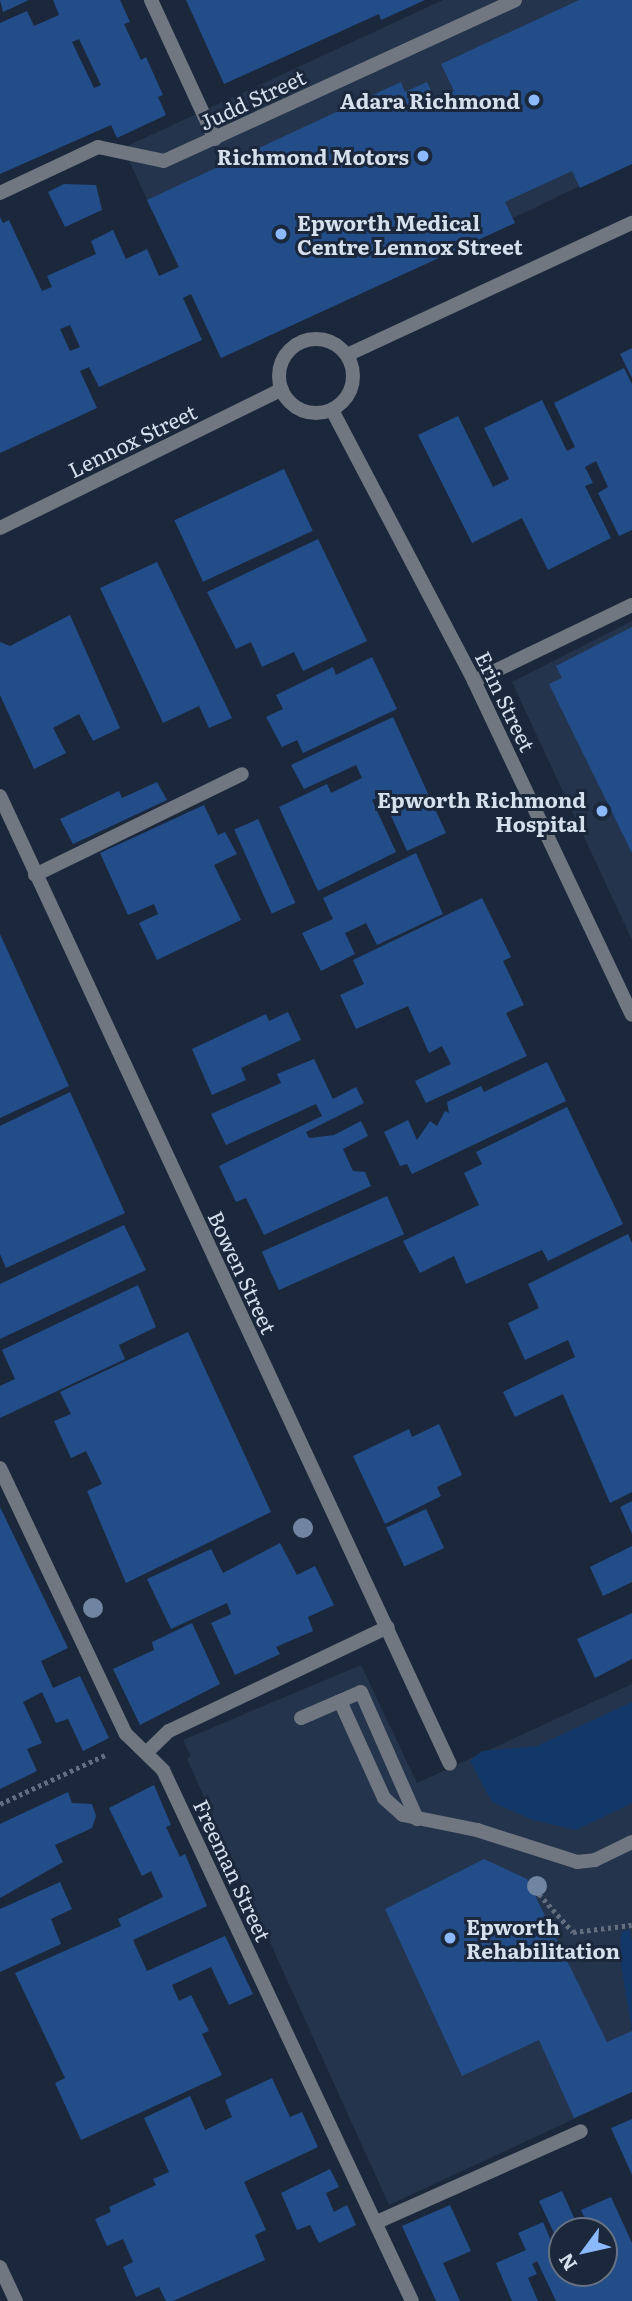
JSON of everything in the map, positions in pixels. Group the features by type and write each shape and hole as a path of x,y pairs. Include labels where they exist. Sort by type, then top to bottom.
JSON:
{"street":[{"path":"151,0 215,139"},
{"name":"Judd Street","path":"0,193 98,147 164,161 515,0"},
{"path":"347,355 632,223"},
{"path":"305,340 329,340 347,355 352,386 332,410 308,412 288,400 282,389 281,365 286,354 305,340"},
{"name":"Lennox Street","path":"0,528 282,389"},
{"name":"Erin Street","path":"332,410 474,681 632,1016"},
{"path":"474,681 632,605"},
{"path":"35,875 242,774"},
{"name":"Bowen Street","path":"0,796 450,1764"},
{"name":"Freeman Street","path":"0,1468 126,1734 163,1770 412,2301"},
{"path":"146,1753 169,1731 388,1627"},
{"path":"301,1718 360,1692 417,1819"},
{"path":"340,1701 384,1798 403,1815 477,1830 577,1862 595,1860 632,1842"},
{"path":"377,2222 581,2131"},
{"path":"0,2267 16,2301"}],"path":[{"path":"0,1804 134,1742"},
{"path":"539,1894 573,1932 632,1925"}],"shaded area":[{"path":"443,0 632,0 632,161 221,358 123,148"},
{"name":"Epworth Richmond Hospital","path":"632,621 632,940 512,682"},
{"name":"Epworth Rehabilitation","path":"361,1665 417,1783 632,1684 632,2092 389,2205 187,1759 191,1756 183,1740"},
{"path":"632,1702 632,1803 576,1830 533,1820 492,1802 470,1761 482,1751 537,1746"},
{"path":"630,1930 632,2031 620,1959 621,1932"}],"building":[{"path":"0,0 29,0 3,12"},
{"path":"53,0 120,0 130,22 124,24 141,60 146,57 163,95 158,97 166,115 117,138 111,125 0,174 0,23 27,11 34,26 59,15","holes":["79,39 101,85 94,88 72,42"]},
{"path":"186,0 425,0 381,20 379,14 224,84"},
{"path":"579,0 632,0 632,164 580,188 572,171 505,202 515,223 221,358 191,294 183,298 202,340 99,387 89,367 80,371 97,408 0,453 0,217 3,223 9,220 42,291 52,287 47,276 96,254 91,241 113,230 126,259 147,249 159,276 179,267 147,200 401,82 405,92 427,82 435,99 454,91 441,64","holes":["70,325 80,347 70,351 60,329"]},
{"path":"64,184 96,185 102,210 65,227 48,192"},
{"path":"632,348 632,378 620,354"},
{"path":"624,368 632,384 632,530 619,536 598,493 608,487 596,461 585,467 593,483 585,486 611,538 548,570 522,518 472,543 418,435 458,416 493,487 509,479 484,428 542,400 567,451 575,447 554,403"},
{"path":"284,469 313,531 203,582 174,520"},
{"path":"318,539 367,641 303,671 294,652 262,667 251,642 236,649 207,592"},
{"path":"157,562 232,718 209,728 199,706 163,723 100,588"},
{"path":"70,615 120,728 93,741 79,714 53,728 66,753 34,769 0,695 0,642 10,646"},
{"path":"632,627 632,853 549,684 562,678 556,666"},
{"path":"372,657 397,709 303,753 297,740 282,747 266,717 283,709 276,695 333,667 336,675"},
{"path":"393,717 446,833 407,851 382,796 372,800 396,852 318,891 279,807 327,784 331,793 362,778 356,765 304,789 291,765"},
{"path":"157,782 167,800 73,844 60,819 119,791 122,798"},
{"path":"204,805 218,835 225,832 237,854 214,865 241,920 157,960 139,923 158,914 154,904 128,915 100,853"},
{"path":"258,819 295,903 272,914 234,830"},
{"path":"416,853 443,914 377,945 366,923 345,933 355,954 321,971 302,933 333,919 323,898"},
{"path":"482,898 511,957 503,961 524,1005 506,1013 527,1056 426,1103 415,1081 451,1064 442,1046 429,1053 408,1006 356,1029 340,995 364,984 353,960"},
{"path":"0,934 69,1086 0,1118"},
{"path":"288,1012 301,1040 241,1068 246,1080 212,1095 192,1049 266,1014 269,1021"},
{"path":"314,1059 333,1099 356,1087 364,1103 306,1132 309,1138 334,1135 361,1121 368,1136 343,1149 353,1171 365,1172 371,1186 264,1235 246,1198 236,1202 219,1166 322,1116 316,1104 226,1145 211,1114 281,1083 277,1074"},
{"path":"547,1062 566,1101 412,1174 407,1164 400,1166 384,1132 408,1120 417,1140 430,1121 437,1126 445,1111 449,1113 447,1102 481,1086 484,1092"},
{"path":"70,1092 125,1213 6,1268 0,1254 0,1126"},
{"path":"567,1107 623,1224 548,1261 542,1250 466,1284 454,1256 420,1273 403,1241 479,1205 464,1173 482,1164 476,1152"},
{"path":"387,1196 404,1234 279,1290 262,1252"},
{"path":"124,1225 146,1270 0,1339 0,1284"},
{"path":"628,1234 632,1243 632,1492 610,1503 563,1394 515,1417 503,1392 575,1357 568,1340 525,1360 508,1323 539,1308 528,1284"},
{"path":"138,1285 156,1327 119,1345 125,1359 0,1418 0,1386 15,1379 2,1350"},
{"path":"188,1332 271,1512 126,1583 87,1491 102,1484 86,1451 71,1458 54,1421 71,1414 60,1392"},
{"path":"439,1424 462,1475 437,1487 441,1496 385,1524 353,1456 409,1429 412,1437"},
{"path":"632,1501 632,1534 620,1507"},
{"path":"0,1507 68,1648 41,1661 53,1688 80,1676 109,1738 83,1751 68,1719 56,1723 42,1692 23,1702 42,1743 27,1749 37,1771 0,1789"},
{"path":"426,1509 444,1548 404,1567 386,1528"},
{"path":"280,1543 297,1575 315,1566 334,1605 308,1617 313,1631 276,1647 280,1654 235,1675 211,1623 231,1614 227,1603 171,1629 147,1579 211,1549 223,1573"},
{"path":"632,1546 632,1582 603,1596 590,1567"},
{"path":"632,1613 632,1659 595,1678 577,1639"},
{"path":"192,1623 220,1684 140,1725 113,1669 154,1650 152,1642"},
{"path":"154,1785 171,1825 166,1827 180,1857 185,1854 207,1906 133,1940 147,1971 225,1936 253,1994 229,2005 211,1967 172,1985 179,2001 191,1995 209,2031 202,2034 222,2075 81,2140 55,2083 65,2078 15,1973 121,1926 118,1919 163,1897 151,1871 142,1876 109,1808"},
{"path":"68,1792 72,1803 92,1804 96,1816 92,1828 55,1845 63,1862 0,1898 0,1824"},
{"path":"484,1859 527,1879 607,2042 632,2031 632,2092 574,2118 539,2040 462,2076 385,1909"},
{"path":"60,1882 72,1909 51,1919 61,1944 0,1972 0,1909"},
{"path":"272,2078 290,2117 302,2112 318,2147 244,2182 266,2230 255,2235 265,2260 173,2301 166,2301 159,2287 136,2297 123,2267 133,2262 123,2239 107,2246 95,2219 111,2212 109,2207 156,2185 153,2179 169,2172 144,2118 190,2096 205,2130 232,2117 225,2100"},
{"path":"632,2119 632,2175 611,2128"},
{"path":"330,2169 339,2187 326,2193 334,2212 347,2205 356,2225 319,2243 310,2225 297,2230 281,2193"},
{"path":"562,2191 574,2217 548,2217 548,2220 539,2201"},
{"path":"611,2197 632,2243 632,2301 556,2301 549,2287 618,2287 618,2217 584,2217 581,2210"},
{"path":"450,2205 471,2251 443,2263 460,2301 436,2301 402,2226"},
{"path":"543,2222 548,2234 548,2284 537,2261 532,2264 537,2274 528,2278 538,2301 512,2301 496,2263 526,2250 518,2233"}],"place":[{"name":"Adara Richmond","path":"534,100"},
{"name":"Richmond Motors","path":"423,156"},
{"name":"Epworth Medical Centre Lennox Street","path":"281,234"},
{"name":"Epworth Richmond Hospital","path":"602,811"},
{"name":"Epworth Rehabilitation","path":"450,1938"}]}
